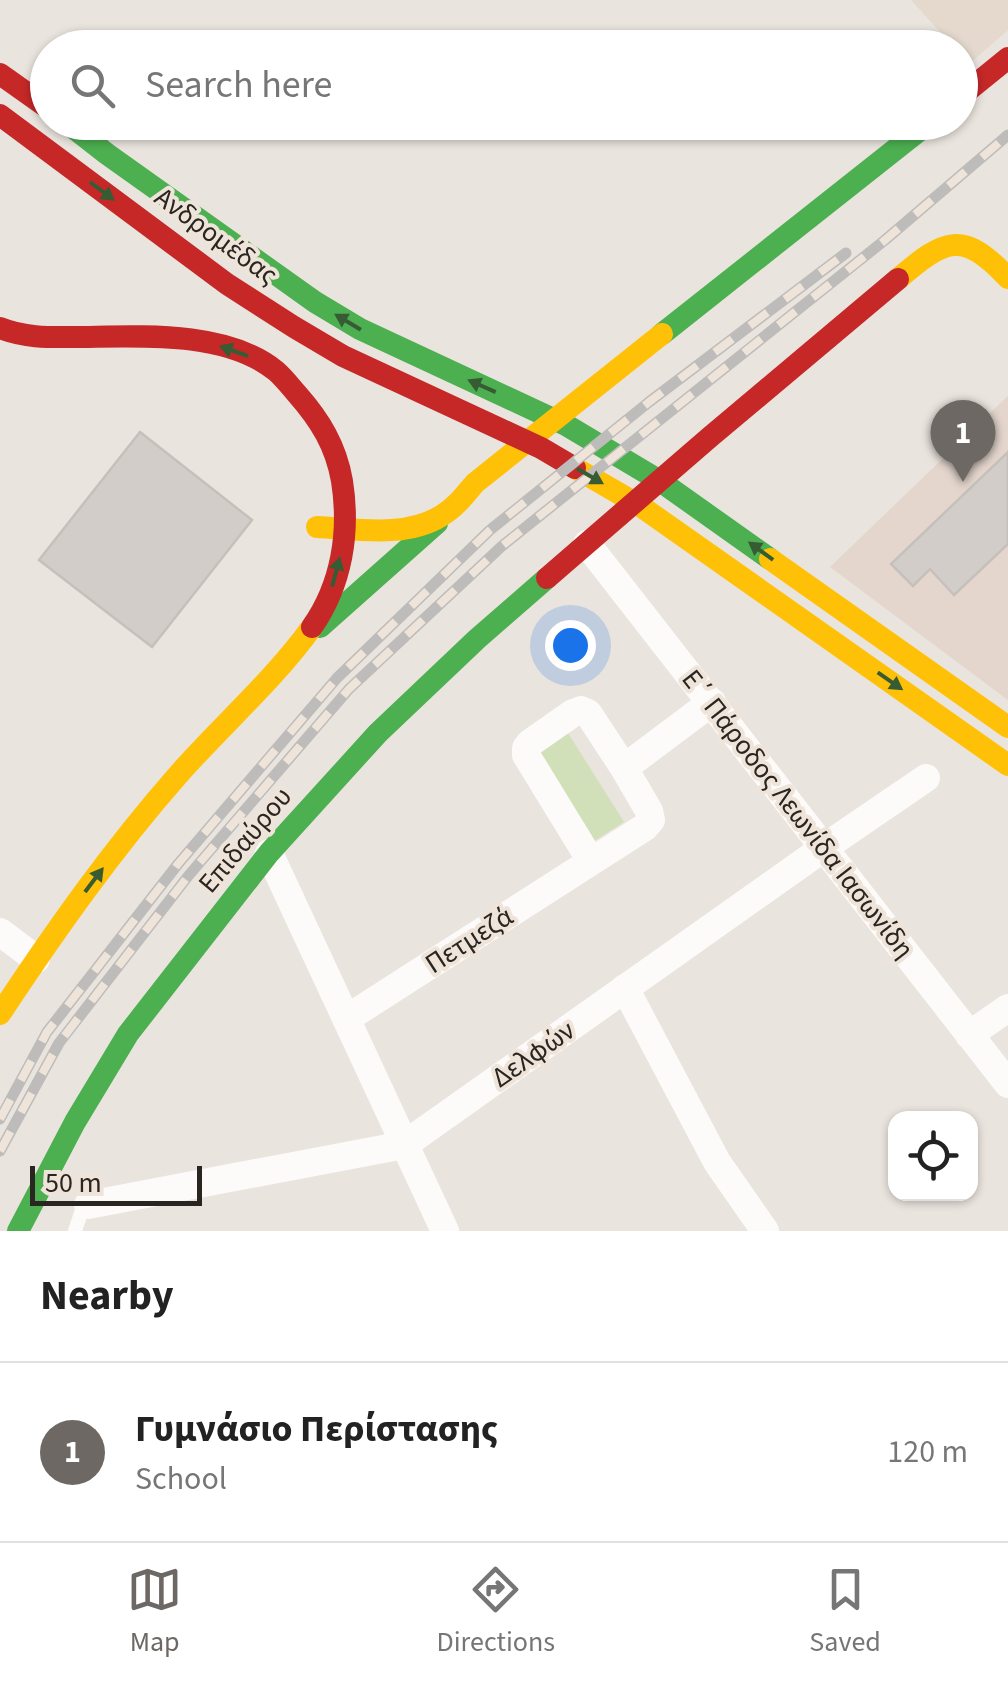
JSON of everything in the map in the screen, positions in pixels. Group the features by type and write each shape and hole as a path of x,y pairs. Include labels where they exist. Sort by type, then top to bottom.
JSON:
{"street":[{"path":"978,82 1008,58"},
{"path":"0,74 30,95"},
{"path":"0,114 20,88"},
{"name":"Ανδρομέδας","path":"0,114 17,139 227,284 343,356 542,448 592,477 684,535 1008,765"},
{"path":"17,139 30,126"},
{"name":"Ανδρομέδας","path":"89,140 314,302 360,329 610,450 674,490 1008,727"},
{"path":"0,1014 18,945 288,657 452,510 475,483 907,140"},
{"name":"Επιδαύρου","path":"18,1231 75,1122 128,1034 269,853 378,733 477,639 710,436 929,253 944,246 974,246 1008,278"},
{"path":"0,328 12,334 48,338 185,338 236,349 276,370 308,406 326,432 337,459 349,513 338,572 328,600 288,657"},
{"path":"399,506 436,500 475,483"},
{"path":"315,553 316,506 401,529 424,524 452,510"},
{"name":"Ε΄ Πάροδος Λεωνίδα Ιασωνίδη","path":"587,544 1008,1084"},
{"path":"624,768 712,702"},
{"name":"Πετμεζά","path":"346,1018 591,862 651,820 624,768 588,713 581,710 530,743 526,756 591,862"},
{"name":"Δελφών","path":"88,1204 404,1146 926,778"},
{"path":"269,853 445,1231"},
{"path":"625,988 718,1162 765,1231"},
{"path":"969,1035 1008,1008"}],"lane":[{"path":"75,1231 88,1204"}],"shaded area":[{"path":"911,0 1008,0 1008,30 978,56 978,30 938,30"},
{"path":"1008,396 1008,700 830,567"}],"green space":[{"path":"563,725 624,822 577,852 517,755"}],"building":[{"path":"140,432 252,520 152,647 39,560"},
{"path":"1008,452 1008,544 954,595 930,569 913,586 891,564"}],"railway":[{"path":"0,1151 59,1043 189,875 349,689 502,546 885,240 1008,135"},
{"path":"0,1119 47,1032 178,864 337,678 490,530 649,402 846,253"}],"traffic: fast":[{"path":"89,140 315,302 360,329 566,425 660,481 770,559"},
{"path":"662,334 907,140"},
{"path":"320,627 437,523"},
{"path":"18,1231 75,1122 128,1034 269,853 378,733 547,578"}],"traffic: slow":[{"path":"898,279 929,255 953,245 978,252 1008,278"},
{"path":"317,527 396,530 441,516 475,483 662,334"},
{"path":"575,468 639,505 1008,765"},
{"path":"770,559 1008,727"},
{"path":"0,1014 130,832 312,627"}],"traffic: jam":[{"path":"978,82 1008,58"},
{"path":"0,74 30,95"},
{"path":"0,115 30,137"},
{"path":"34,140 227,284 294,327 343,356 541,448 575,468"},
{"path":"547,578 898,279"},
{"path":"0,328 41,337 158,337 209,342 256,358 279,374 320,424 336,456 342,481 345,519 341,557 330,593 312,627"}],"place":[{"name":"Γυμνάσιο Περίστασης","path":"963,482"}]}
